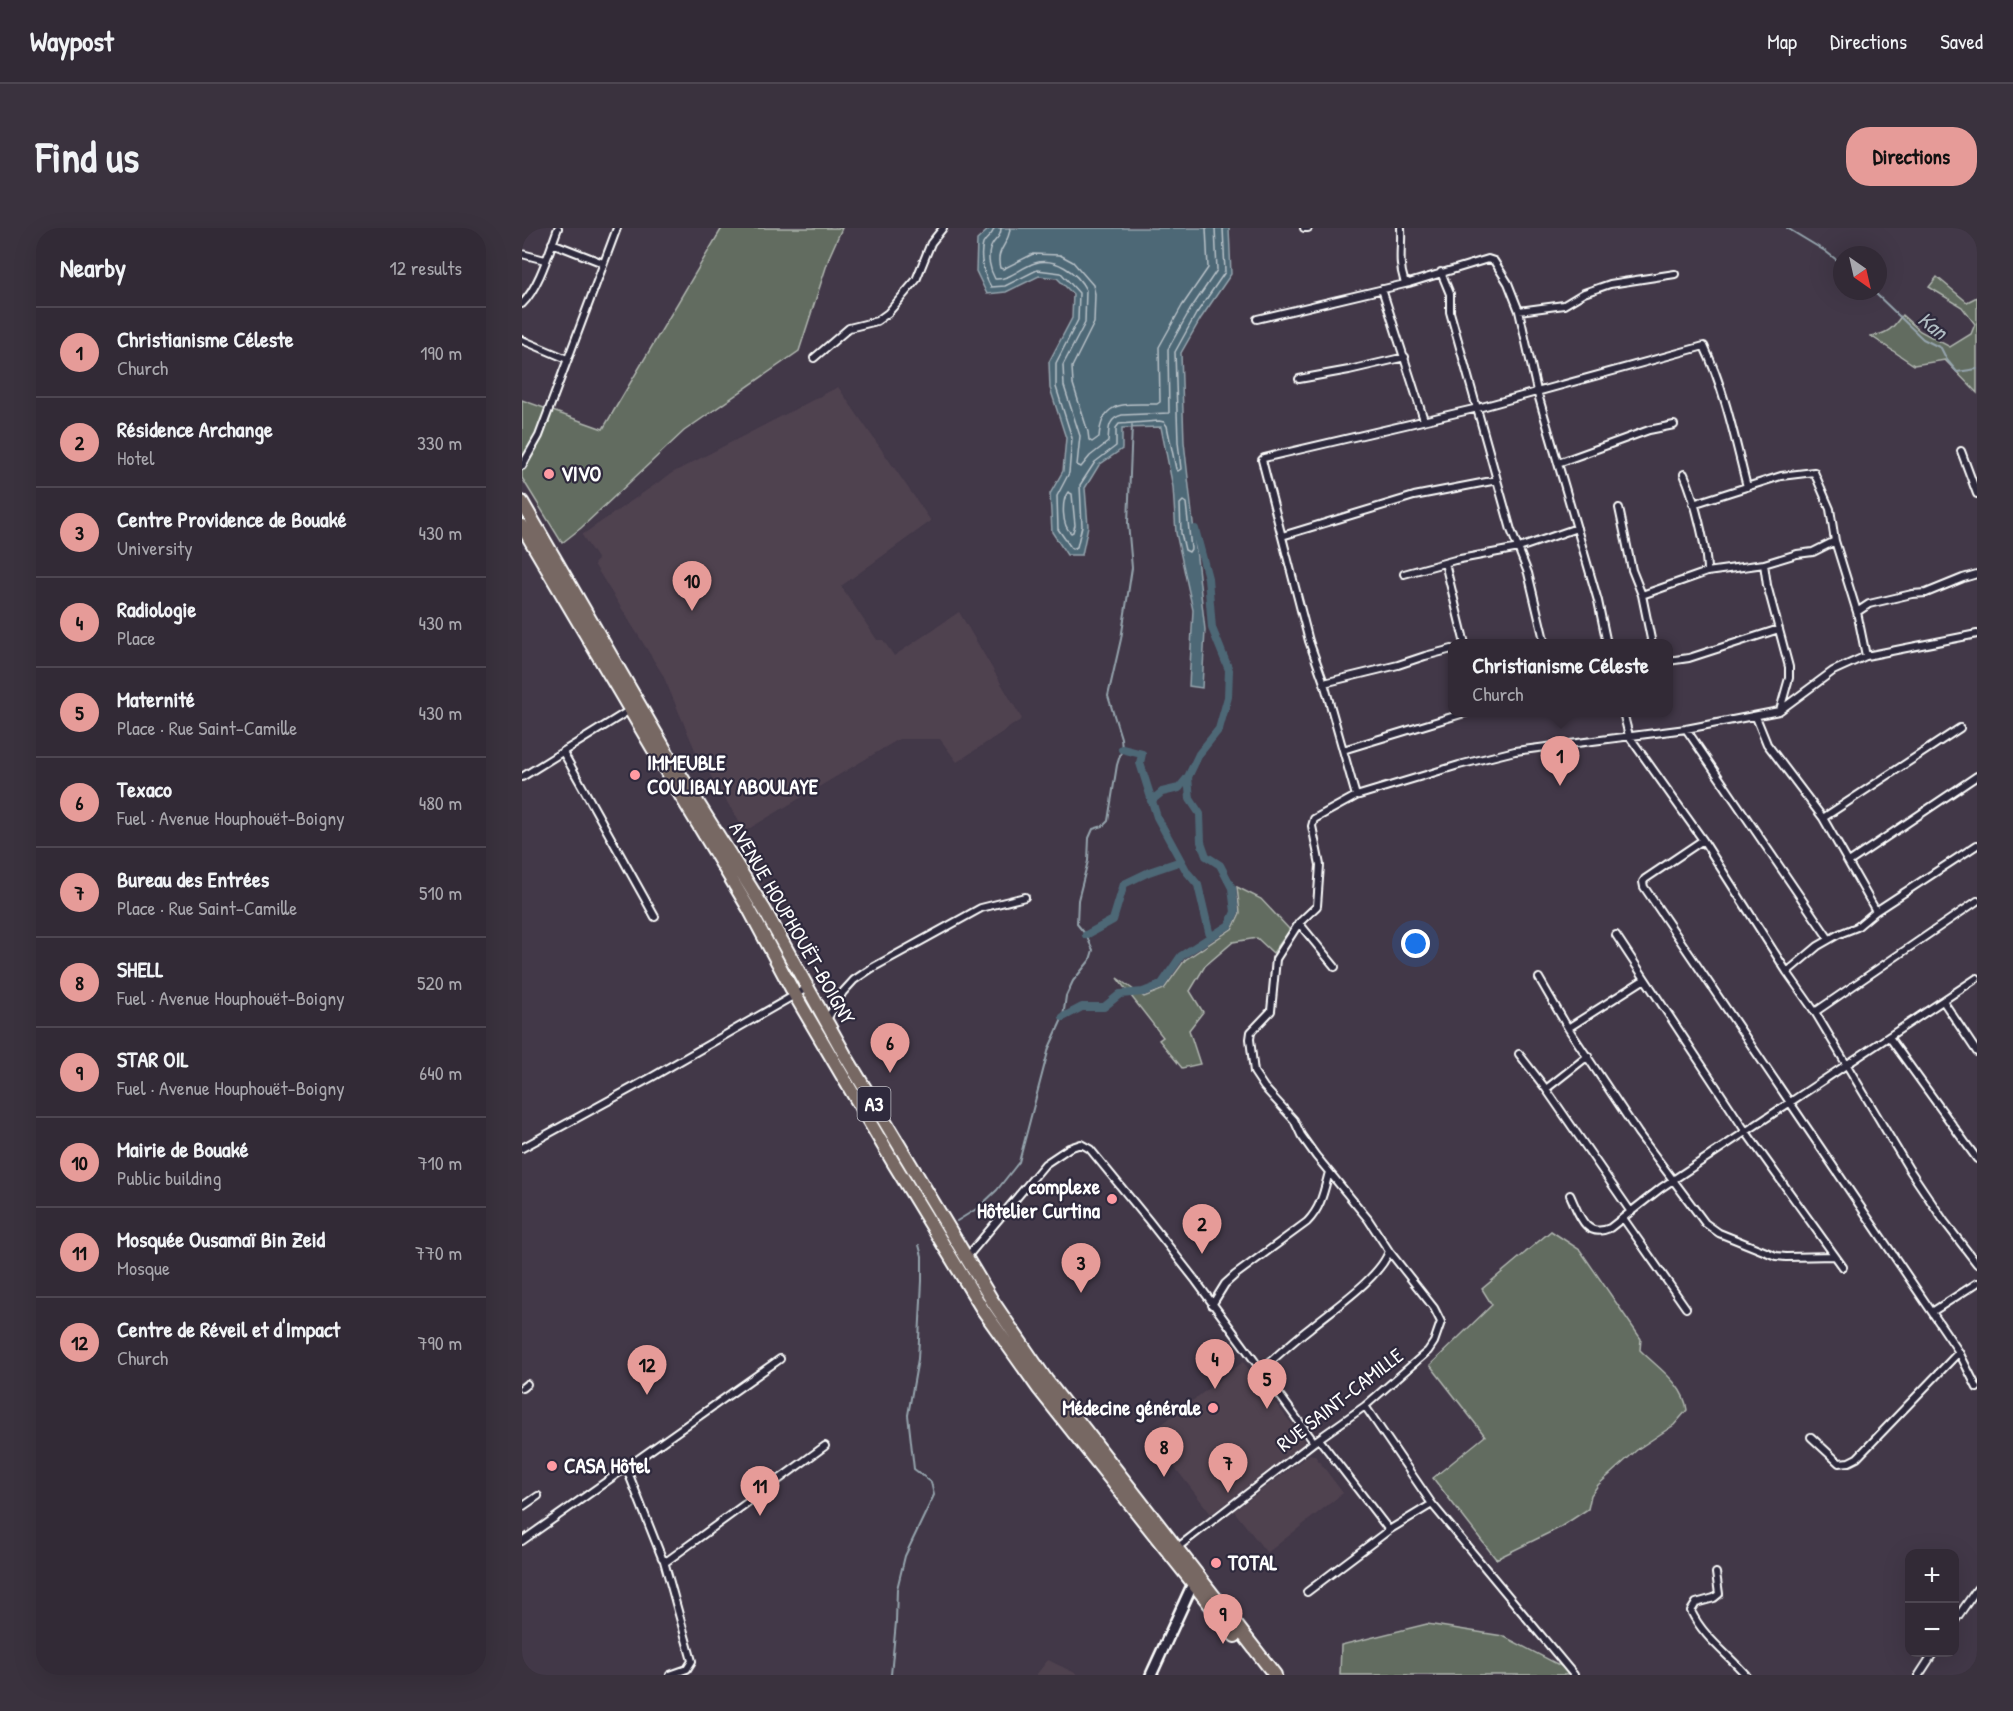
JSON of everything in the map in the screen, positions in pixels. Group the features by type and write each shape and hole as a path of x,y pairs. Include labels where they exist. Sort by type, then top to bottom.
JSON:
{"highway":[{"name":"AVENUE HOUPHOUËT-BOIGNY","path":"522,502 674,765 764,909 826,1021 993,1302 1047,1381 1178,1547 1196,1579 1264,1675"},
{"name":"AVENUE HOUPHOUËT-BOIGNY","path":"522,526 748,907 795,995 893,1162 983,1310 1039,1389 1275,1675"}],"street":[{"path":"522,304 538,282 558,228"},
{"path":"522,466 539,436 617,228"},
{"path":"814,358 849,328 877,321 888,313 916,280 931,243 943,228"},
{"path":"1401,228 1400,270 1404,280 1409,283"},
{"path":"552,243 603,263"},
{"path":"522,254 545,260"},
{"path":"1257,319 1409,283 1488,259 1494,261 1508,284 1519,311 1537,391 1598,601 1606,639"},
{"path":"1441,272 1450,294 1450,312 1511,530 1528,573 1544,639"},
{"path":"1519,311 1564,305 1584,293 1610,284 1675,274"},
{"path":"1382,289 1424,420"},
{"path":"522,340 567,359"},
{"path":"1356,796 1324,683 1309,641 1262,460 1264,458 1478,408 1704,346 1721,390 1747,487"},
{"path":"1299,379 1404,357"},
{"path":"1558,463 1649,430 1674,425"},
{"path":"1960,451 1977,494"},
{"path":"1693,504 1781,476 1814,472 1830,509 1835,541 1857,612 1866,656"},
{"path":"1684,474 1707,562 1707,572"},
{"path":"1282,536 1414,496 1497,480"},
{"path":"1619,508 1632,570 1642,595 1651,639"},
{"path":"1404,574 1455,560 1519,548 1577,528"},
{"path":"1642,595 1707,572 1764,564 1797,554 1813,552 1835,541"},
{"path":"1445,563 1464,639"},
{"path":"1764,564 1789,667 1789,678 1779,711"},
{"path":"1857,612 1869,604 1926,593 1977,574"},
{"path":"1673,660 1689,658 1779,629"},
{"path":"1261,1370 1361,1287 1385,1260 1389,1251 1368,1219 1301,1135 1294,1120 1254,1071 1250,1039 1254,1028 1271,1011 1276,959 1299,923 1317,906 1320,864 1312,822 1319,814 1356,796 1459,765 1515,752 1686,729 1779,711 1833,671 1866,656 1977,634"},
{"path":"1324,683 1448,650"},
{"path":"522,777 630,710"},
{"path":"1343,750 1452,717"},
{"path":"1624,717 1629,736 1703,840 1815,1012 1909,1169 1944,1221 1977,1264"},
{"path":"1756,717 1767,744 1823,818 1876,911"},
{"path":"1823,818 1960,728"},
{"path":"1686,729 1829,939"},
{"path":"563,752 656,917"},
{"path":"1849,862 1977,776"},
{"path":"1703,840 1646,879 1643,884 1959,1352 1977,1388"},
{"path":"1787,972 1829,939 1857,927 1876,911 1977,845"},
{"path":"826,1021 843,992 854,980 872,968 981,908 1025,897"},
{"path":"1815,1012 1977,901"},
{"path":"1299,923 1335,968"},
{"path":"1616,935 1746,1132 1843,1267"},
{"path":"1539,978 1568,1028 1638,1133 1705,1223 1719,1233 1776,1256 1835,1256"},
{"path":"1570,1196 1585,1225 1594,1232 1602,1232 1610,1228 1661,1188 1977,978"},
{"path":"1568,1028 1645,979"},
{"path":"522,1148 807,988"},
{"path":"1943,1001 1977,1052"},
{"path":"1889,1037 1977,1159"},
{"path":"1519,1054 1631,1212"},
{"path":"1546,1089 1588,1056"},
{"path":"966,1257 1045,1164 1069,1148 1081,1144 1090,1149 1149,1221 1261,1370 1389,1530"},
{"path":"1212,1305 1230,1280 1315,1214 1322,1200 1329,1172"},
{"path":"1623,1218 1686,1308"},
{"name":"RUE SAINT-CAMILLE","path":"1178,1547 1365,1406 1428,1351 1441,1322 1434,1308 1389,1251"},
{"path":"1932,1312 1977,1283"},
{"path":"1811,1437 1839,1463 1857,1458 1959,1352"},
{"path":"522,1541 780,1359"},
{"path":"1365,1406 1432,1504 1574,1675"},
{"path":"664,1561 677,1555 825,1446"},
{"path":"627,1467 664,1561 692,1660 687,1669 670,1675"},
{"path":"522,1507 538,1496"},
{"path":"1307,1592 1389,1530 1432,1504"},
{"path":"1716,1573 1719,1593 1714,1598 1696,1603 1691,1611 1699,1625 1746,1675"},
{"path":"1151,1675 1196,1579"},
{"path":"1959,1615 1977,1588"},
{"path":"1919,1675 1931,1657"}],"shaded area":[{"path":"838,387 931,521 841,586 877,640 883,640 894,656 959,612 1022,719 957,762 940,739 899,739 745,831 696,752 663,675 594,564 598,560 582,535 672,473"},
{"path":"1243,1362 1303,1438 1303,1444 1211,1514 1149,1434"},
{"path":"1310,1454 1315,1456 1343,1493 1267,1553 1234,1511"},
{"path":"1048,1660 1079,1675 1036,1675"}],"green space":[{"path":"722,228 842,228 830,255 799,351 684,431 562,543 522,478 522,400 603,429"},
{"path":"1937,277 1967,302 1977,297 1977,393 1945,360 1914,365 1871,336 1890,330 1902,315 1920,331 1950,347 1971,334 1975,324 1962,307 1929,287"},
{"path":"1237,887 1261,899 1290,930 1273,953 1257,938 1233,942 1205,966 1190,991 1203,1012 1189,1030 1200,1064 1182,1068 1159,1040 1163,1037 1117,978 1144,997 1164,989 1185,960 1233,928 1240,913"},
{"path":"1551,1231 1580,1250 1641,1339 1640,1350 1676,1384 1687,1410 1674,1425 1638,1449 1598,1485 1591,1495 1588,1509 1559,1528 1496,1559 1433,1478 1485,1436 1430,1365 1492,1305 1482,1289"},
{"path":"1427,1624 1503,1636 1565,1668 1570,1675 1340,1675 1341,1645"}],"water":[{"path":"990,228 1229,228 1231,274 1201,318 1181,353 1184,442 1205,630 1202,688 1189,686 1193,610 1176,533 1173,487 1161,427 1122,428 1122,449 1099,465 1085,488 1088,526 1082,555 1067,555 1052,532 1050,494 1063,471 1066,438 1050,388 1049,362 1072,318 1073,294 1057,278 1039,276 1006,292 987,294 976,271 977,240"}],"waterway":[{"name":"Kan","path":"1787,228 1833,257"},
{"name":"Kan","path":"1882,300 1923,339 1941,348 1957,372 1977,369"},
{"path":"957,1221 978,1208 997,1190 1019,1162 1049,1048 1063,1017 1066,996 1073,981 1090,960 1093,950 1086,935 1077,924 1078,900 1088,861 1089,838 1093,829 1103,826 1108,821 1117,765 1122,749 1121,738 1108,696 1121,639 1132,568 1128,523 1132,425"},
{"path":"1151,801 1162,792 1179,788 1188,777 1199,754 1219,729 1228,697 1229,670 1212,628 1208,578 1195,529"},
{"path":"1122,749 1142,754 1140,763 1157,817 1187,872 1198,885 1210,936"},
{"path":"1063,1017 1082,1007 1104,1007 1120,994 1143,992 1161,985 1181,956 1229,925 1235,912 1232,888 1220,865 1206,856 1201,842 1200,814 1190,799 1188,777"},
{"path":"1086,935 1113,920 1124,884 1181,861"},
{"path":"891,1675 897,1589 905,1556 934,1495 931,1482 914,1469 908,1415 918,1359 922,1281 922,1256 919,1245"}],"place":[{"name":"VIVO","path":"549,474"},
{"name":"Mairie de Bouaké","path":"692,611"},
{"name":"IMMEUBLE COULIBALY ABOULAYE","path":"635,775"},
{"name":"Christianisme Céleste","path":"1560,786"},
{"name":"Texaco","path":"890,1073"},
{"name":"complexe Hôtelier Curtina","path":"1112,1199"},
{"name":"Résidence Archange","path":"1202,1254"},
{"name":"Centre Providence de Bouaké","path":"1081,1293"},
{"name":"Radiologie","path":"1215,1389"},
{"name":"Centre de Réveil et d'Impact","path":"647,1395"},
{"name":"Médecine générale","path":"1213,1408"},
{"name":"Maternité","path":"1267,1409"},
{"name":"CASA Hôtel","path":"552,1466"},
{"name":"SHELL","path":"1164,1477"},
{"name":"Bureau des Entrées","path":"1228,1493"},
{"name":"Mosquée Ousamaï Bin Zeid","path":"760,1516"},
{"name":"TOTAL","path":"1216,1563"},
{"name":"STAR OIL","path":"1223,1644"}]}
